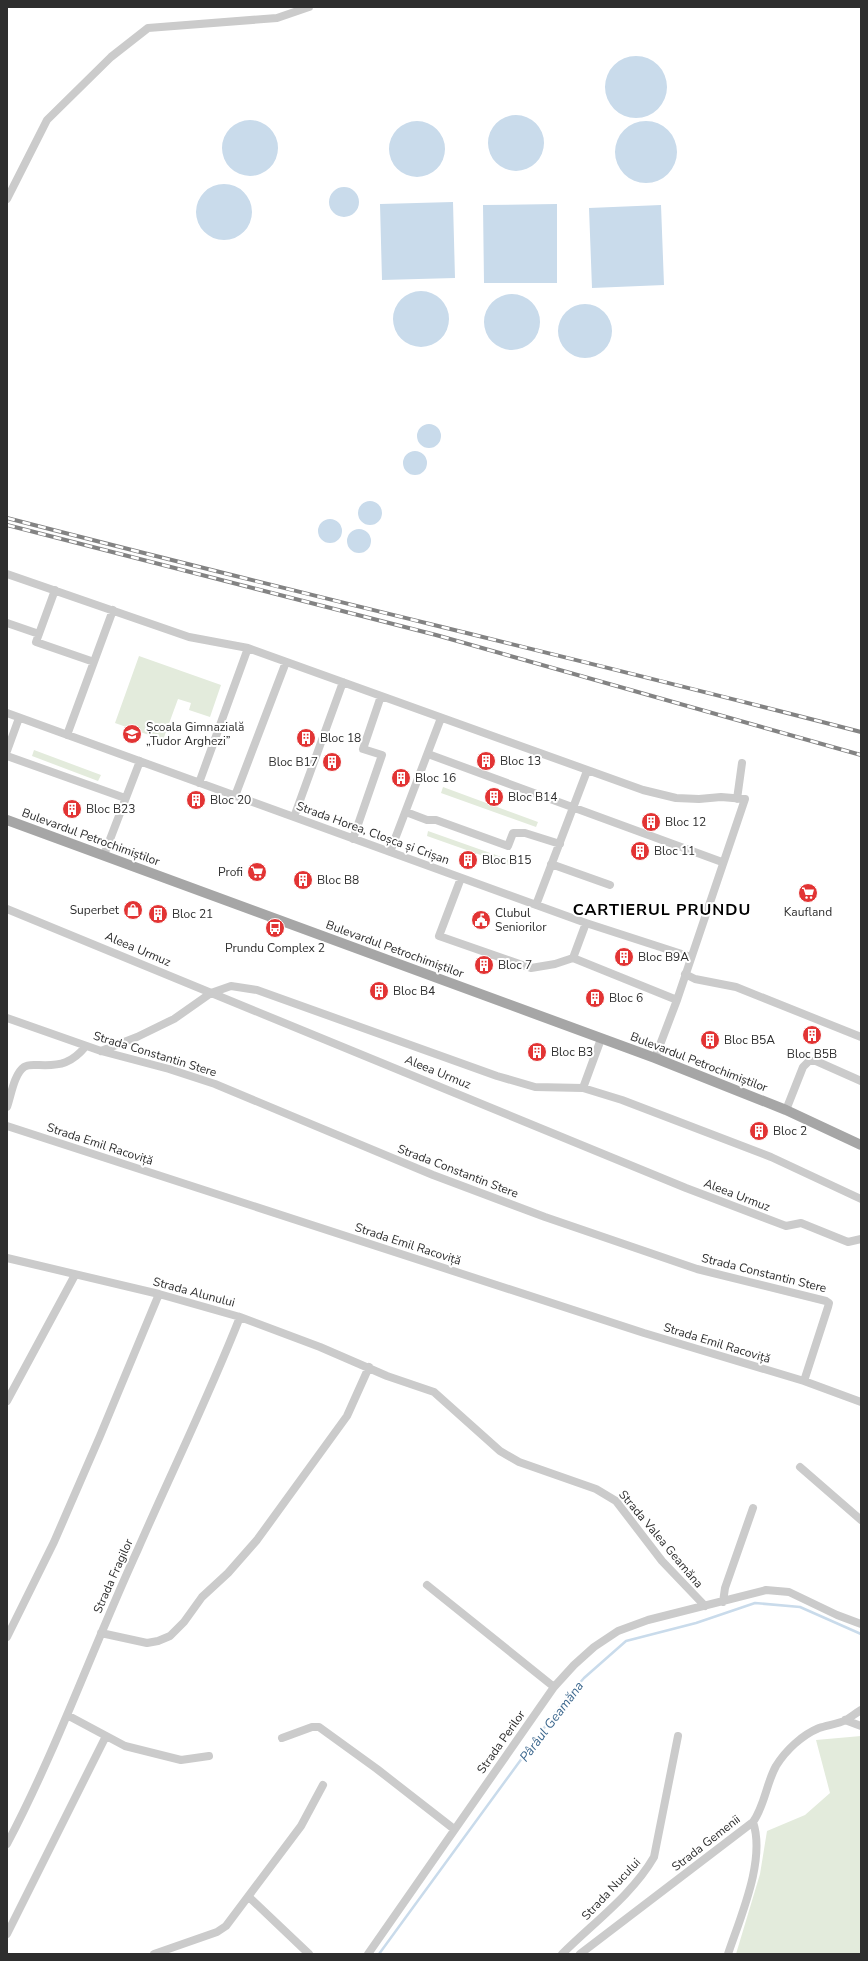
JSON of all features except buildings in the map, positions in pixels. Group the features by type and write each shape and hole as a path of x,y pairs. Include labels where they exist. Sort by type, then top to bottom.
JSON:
{"main road":[{"name":"Bulevardul Petrochimiștilor","path":"7,820 655,1058 786,1110 861,1145"}],"street":[{"path":"7,199 47,120 112,57 148,28 277,18 309,7"},
{"path":"7,574 189,637 248,648 643,790 676,798 699,799 721,796 744,799 677,1000 655,1058"},
{"path":"55,590 36,642 94,662"},
{"path":"67,735 113,610"},
{"path":"7,623 39,634"},
{"path":"199,783 248,648"},
{"path":"235,796 286,662"},
{"path":"294,817 343,682"},
{"path":"353,839 382,756 362,749 381,696"},
{"name":"Strada Horea, Cloșca și Crișan","path":"7,713 586,923 691,957"},
{"path":"7,751 19,718"},
{"path":"390,852 441,718"},
{"path":"428,754 722,862"},
{"path":"7,756 125,798"},
{"path":"104,855 140,761"},
{"path":"737,798 742,763"},
{"path":"536,905 587,771"},
{"path":"406,812 427,820 436,820 508,846 513,833 525,833 560,844"},
{"path":"551,864 610,885"},
{"path":"461,878 439,936 531,968 555,964 573,958 677,1000"},
{"name":"Aleea Urmuz","path":"7,909 722,1202 786,1226 801,1222 848,1242 861,1239"},
{"path":"573,958 586,923"},
{"path":"685,974 695,979 736,987 861,1037"},
{"path":"101,1051 137,1037 174,1019 211,993 231,986 257,990 497,1076 535,1087 583,1088 622,1100 771,1157 861,1199"},
{"name":"Strada Constantin Stere","path":"7,1018 101,1051 169,1069 215,1084 433,1175 552,1219 697,1269 826,1301 829,1303 828,1307 804,1381"},
{"path":"583,1088 601,1039"},
{"path":"7,1107 19,1073 23,1067 28,1065 48,1066 64,1064 77,1057 86,1046"},
{"path":"786,1110 803,1067 809,1061 816,1061 861,1081"},
{"name":"Strada Emil Racoviță","path":"7,1126 644,1333 804,1381 861,1402"},
{"name":"Strada Alunului","path":"7,1258 159,1294 240,1317 369,1367"},
{"path":"7,1401 75,1275"},
{"path":"7,1637 57,1535 159,1294"},
{"name":"Strada Fragilor","path":"7,1844 33,1795 101,1633 138,1548 175,1469 240,1317"},
{"path":"101,1633 147,1643 158,1641 170,1636 184,1622 202,1597 228,1573 257,1540 347,1416 369,1367"},
{"name":"Strada Valea Geamăna","path":"369,1367 387,1376 434,1392 500,1451 519,1462 596,1489 616,1501 662,1561 704,1606"},
{"path":"800,1467 861,1520"},
{"path":"723,1602 725,1588 753,1508"},
{"path":"427,1585 554,1687"},
{"name":"Strada Perilor","path":"368,1954 554,1687 574,1665 594,1647 618,1632 648,1620 766,1590 789,1592 837,1616 861,1624"},
{"name":"Strada Gemenii","path":"580,1954 753,1822 760,1812 771,1778 784,1755 801,1738 818,1729 845,1720 861,1710"},
{"path":"67,1715 125,1746 181,1760 209,1756"},
{"path":"845,1720 861,1726"},
{"path":"282,1738 312,1727 319,1727 377,1769 454,1829"},
{"path":"7,1934 106,1736"},
{"name":"Strada Nucului","path":"562,1954 632,1887 648,1868 654,1857 678,1736"},
{"path":"154,1954 222,1930 249,1897 302,1826 323,1785"},
{"path":"728,1954 751,1882 757,1838 753,1822"},
{"path":"249,1897 308,1954"}],"green space":[{"path":"139,656 221,685 210,717 189,710 191,703 178,699 163,740 115,723"},
{"path":"34,750 101,775 98,781 32,756"},
{"path":"443,787 538,822 536,827 441,793"},
{"path":"428,831 510,860 509,865 427,836"},
{"path":"861,1736 861,1954 736,1954 760,1874 767,1831 805,1815 830,1793 816,1740"}],"water":[{"path":"630,56 642,56 658,65 665,75 667,87 665,99 658,109 642,118 630,118 619,113 610,104 605,93 605,81 610,70 619,61"},
{"path":"510,115 522,115 536,123 544,137 542,154 536,163 522,171 510,171 500,166 493,159 488,149 488,137 493,127 500,120"},
{"path":"244,120 256,120 270,128 278,142 276,159 270,168 256,176 244,176 234,171 227,164 222,154 222,142 227,132 234,125"},
{"path":"417,121 432,126 440,134 445,149 440,164 432,172 417,177 402,172 394,164 389,149 394,134 402,126"},
{"path":"646,121 658,123 668,130 675,140 677,152 675,164 668,174 658,181 646,183 634,181 624,174 617,164 615,152 617,140 624,130 634,123"},
{"path":"219,184 229,184 244,192 250,201 252,212 250,223 244,232 229,240 219,240 208,235 201,228 196,217 196,207 201,196 208,189"},
{"path":"344,187 355,191 359,202 355,213 344,217 333,213 329,202 333,191"},
{"path":"453,202 455,278 382,280 380,204"},
{"path":"557,204 557,283 484,283 483,205"},
{"path":"661,205 664,285 592,288 589,208"},
{"path":"421,291 432,293 441,299 447,308 449,319 447,330 441,339 432,345 421,347 410,345 401,339 395,330 393,319 395,308 401,299 410,293"},
{"path":"512,294 523,297 532,302 537,311 540,322 537,333 532,342 523,347 512,350 501,347 492,342 487,333 484,322 487,311 492,302 501,297"},
{"path":"580,304 590,304 604,312 610,321 612,331 610,341 604,350 590,358 580,358 570,353 563,346 558,336 558,326 563,316 570,309"},
{"path":"429,424 434,425 440,431 440,441 434,447 429,448 424,447 418,441 417,436 418,431 424,425"},
{"path":"415,451 420,452 426,458 426,468 420,474 415,475 410,474 404,468 403,463 404,458 410,452"},
{"path":"370,501 379,504 382,513 379,522 370,525 361,522 358,513 361,504"},
{"path":"330,519 339,522 342,531 339,540 330,543 321,540 318,531 321,522"},
{"path":"359,529 368,532 371,541 368,550 359,553 350,550 347,541 350,532"}],"waterway":[{"name":"Pârâul Geamăna","path":"379,1954 563,1702 584,1678 626,1641 696,1623 755,1603 800,1607 861,1634"}],"railway":[{"path":"7,518 861,732"},
{"path":"7,525 436,635 861,755"}],"place":[{"name":"Școala Gimnazială „Tudor Arghezi”","path":"132,734"},
{"name":"Bloc 18","path":"306,738"},
{"name":"Bloc 13","path":"486,761"},
{"name":"Bloc B17","path":"332,762"},
{"name":"Bloc 16","path":"401,778"},
{"name":"Bloc B14","path":"494,797"},
{"name":"Bloc 20","path":"196,800"},
{"name":"Bloc B23","path":"72,809"},
{"name":"Bloc 12","path":"651,822"},
{"name":"Bloc 11","path":"640,851"},
{"name":"Bloc B15","path":"468,860"},
{"name":"Profi","path":"257,872"},
{"name":"Bloc B8","path":"303,880"},
{"name":"Kaufland","path":"808,893"},
{"name":"Superbet","path":"133,910"},
{"name":"Bloc 21","path":"158,914"},
{"name":"Clubul Seniorilor","path":"481,920"},
{"name":"Prundu Complex 2","path":"275,928"},
{"name":"Bloc B9A","path":"624,957"},
{"name":"Bloc 7","path":"484,965"},
{"name":"Bloc B4","path":"379,991"},
{"name":"Bloc 6","path":"595,998"},
{"name":"Bloc B5B","path":"812,1035"},
{"name":"Bloc B5A","path":"710,1040"},
{"name":"Bloc B3","path":"537,1052"},
{"name":"Bloc 2","path":"759,1131"}],"district":[{"name":"CARTIERUL PRUNDU","path":"662,909"}]}
